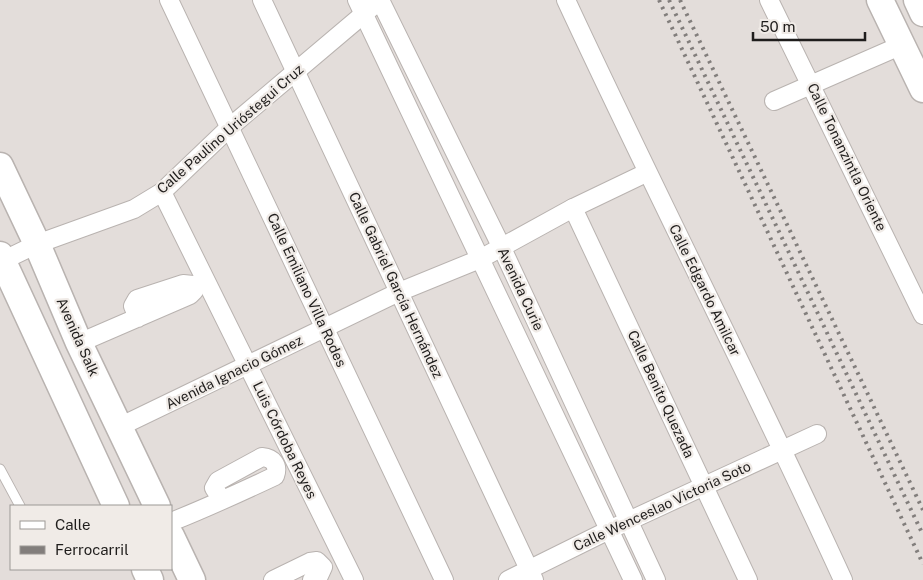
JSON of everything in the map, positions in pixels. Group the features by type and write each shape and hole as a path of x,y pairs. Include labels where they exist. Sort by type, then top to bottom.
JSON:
{"main road":[{"path":"880,0 923,89"},
{"path":"917,0 923,13"},
{"name":"Avenida Salk","path":"0,166 37,244 80,343 157,505"},
{"path":"1,259 116,505"},
{"path":"172,538 192,580"}],"street":[{"name":"Calle Emiliano Villa Rodes","path":"169,0 444,580"},
{"name":"Calle Gabriel García Hernández","path":"262,0 531,575"},
{"name":"Calle Paulino Urióstegui Cruz","path":"1,259 134,209 162,192 230,127 295,72 360,6 381,0"},
{"name":"Avenida Curie","path":"381,0 501,246 656,580"},
{"name":"Calle Edgardo Amilcar","path":"566,0 646,173 784,450 843,580"},
{"name":"Calle Tonanzintla Oriente","path":"769,0 923,315"},
{"name":"Avenida Curie","path":"360,6 633,580"},
{"path":"774,101 902,45"},
{"name":"Avenida Ignacio Gómez","path":"119,427 399,292 480,259 573,208 646,173"},
{"name":"Luis Córdoba Reyes","path":"162,192 354,580"},
{"name":"Calle Benito Quezada","path":"573,208 748,580"},
{"path":"80,343 138,318"},
{"name":"Calle Wenceslao Victoria Soto","path":"508,580 531,575 609,530 817,434"},
{"path":"172,522 222,500"},
{"path":"274,580 310,562 317,561 323,567 318,578 312,580"}],"lane":[{"path":"0,470 19,505"}],"railway":[{"path":"659,0 923,564"},
{"path":"669,0 923,535"},
{"path":"680,0 923,510"}]}
